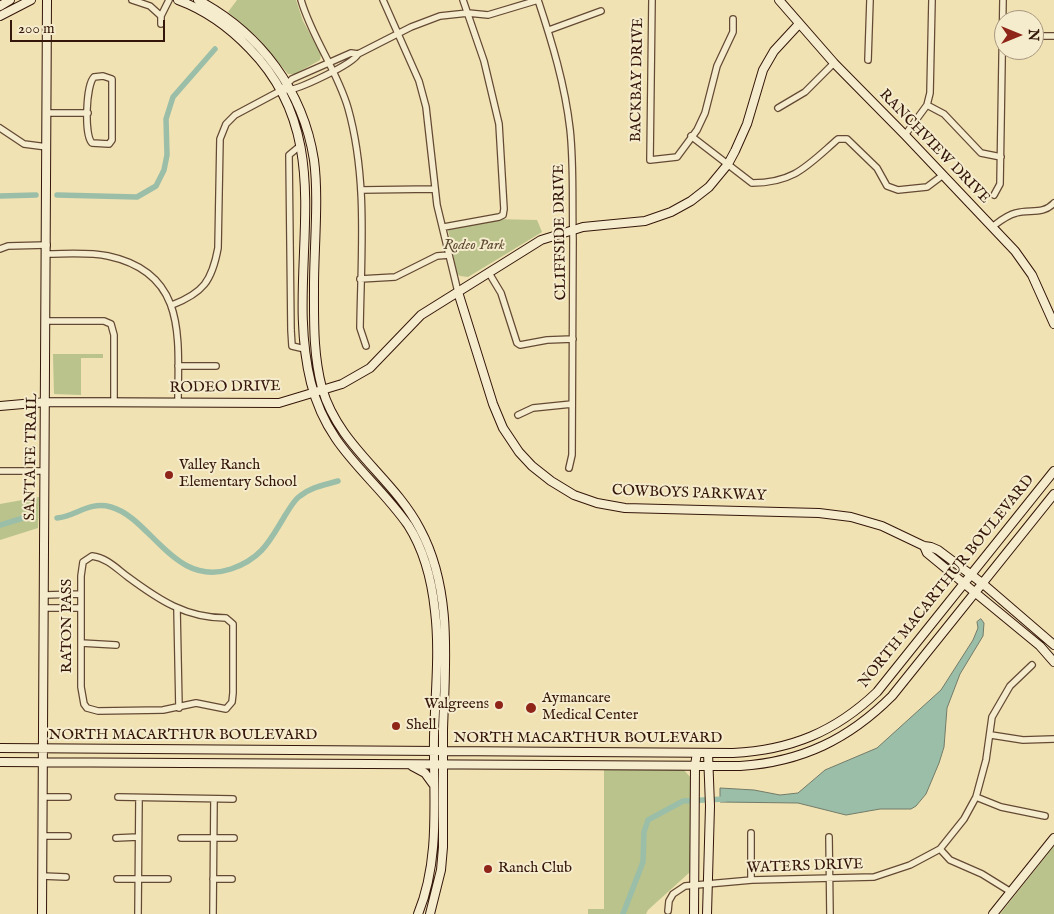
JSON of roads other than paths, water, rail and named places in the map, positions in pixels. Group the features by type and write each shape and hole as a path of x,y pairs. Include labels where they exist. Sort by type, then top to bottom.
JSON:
{"main road":[{"path":"0,6 10,0"},
{"path":"0,16 31,0"},
{"name":"SANTA FE TRAIL","path":"42,914 47,0"},
{"path":"178,0 213,18 237,36 260,59 280,91 291,114 301,145 305,183 305,349 314,393 328,428 348,457 394,507 422,542"},
{"path":"198,0 243,29 260,46 287,82 305,123 314,160 315,354 323,390 334,418 356,451 404,502 422,542 440,637 444,752 442,861 430,914"},
{"name":"RANCHVIEW DRIVE","path":"779,0 798,25 992,226 1028,269 1044,298 1054,324"},
{"name":"RODEO DRIVE","path":"0,406 46,402 279,403 342,384 370,368 421,315 541,240 573,229 644,221 671,212 709,188 728,164 747,124 763,70 783,40 798,25"},
{"path":"305,183 314,184"},
{"path":"304,284 314,284"},
{"name":"COWBOYS PARKWAY","path":"458,292 493,404 503,428 519,452 532,466 551,481 574,495 597,503 625,508 819,512 846,516 882,526 924,546 938,550 982,583 1054,645"},
{"name":"NORTH MACARTHUR BOULEVARD","path":"0,748 697,753 752,752 772,749 807,738 839,724 855,713 877,692 1054,471"},
{"name":"NORTH MACARTHUR BOULEVARD","path":"0,762 708,766 756,765 792,758 822,747 854,729 869,719 892,696 1054,494"},
{"name":"COWBOYS PARKWAY","path":"924,546 927,553 976,591 1040,646 1054,662"},
{"path":"418,914 432,859 434,752 440,637"},
{"path":"564,752 564,765"},
{"path":"694,914 695,765 697,753"},
{"path":"707,914 710,806 708,753"},
{"path":"410,765 425,773 433,785"},
{"path":"993,914 1054,838"},
{"path":"432,859 442,861"}],"street":[{"path":"132,0 150,6 161,16"},
{"path":"161,24 161,16 169,0"},
{"path":"300,0 347,106 354,134 361,190 360,328 366,346"},
{"name":"COWBOYS PARKWAY","path":"383,0 419,80 426,107 430,126 434,189 458,292"},
{"path":"444,227 499,217 503,215 504,209 499,124 491,85 463,0"},
{"path":"280,91 287,82 351,53 358,54 426,20 468,13 494,14 538,0"},
{"name":"CLIFFSIDE DRIVE","path":"538,0 549,30 562,83 570,128 573,160 572,455 569,468"},
{"name":"BACKBAY DRIVE","path":"652,0 650,160 677,157 691,136"},
{"path":"868,60 870,0"},
{"path":"905,135 927,105 930,93 932,0"},
{"path":"549,30 601,12"},
{"path":"733,19 733,32 717,66 705,113 697,130 691,136 752,183 784,180 802,171 838,139 847,139 877,168 887,186 898,190 927,187 943,175"},
{"path":"172,305 197,293 211,276 215,264 218,248 220,139 224,128 235,115 280,91 291,90 333,72 355,60 358,54"},
{"path":"994,195 1000,184 1003,60"},
{"path":"778,108 805,92 834,63"},
{"path":"94,77 108,77 112,79 112,140 109,144 92,143 89,140 88,113 90,81 94,77"},
{"path":"927,105 944,114 981,153 1001,157"},
{"path":"47,112 88,113"},
{"path":"0,128 24,144 47,147"},
{"path":"301,145 289,155 291,330 292,346 305,349"},
{"path":"361,190 434,189"},
{"path":"992,226 1008,215 1019,212 1043,211 1054,204"},
{"path":"0,249 8,246 47,245"},
{"path":"47,254 107,256 127,262 143,269 166,292 172,305 178,334 178,403"},
{"path":"360,279 395,277 437,256 450,255"},
{"path":"489,272 501,293 516,343 573,339"},
{"path":"46,321 104,321 111,324 114,335 114,402"},
{"path":"178,366 216,366"},
{"path":"518,415 533,408 572,404"},
{"path":"0,471 45,470"},
{"name":"RATON PASS","path":"177,609 146,590 101,557 92,556 83,562 80,687 84,704 87,708 108,712 179,708"},
{"path":"44,595 81,594"},
{"path":"44,608 81,608"},
{"path":"177,609 189,614 231,620 233,626 232,702 226,709 196,703 179,708 177,609"},
{"path":"80,644 116,645"},
{"name":"WATERS DRIVE","path":"668,911 669,900 673,894 685,886 751,880 874,877 910,865 940,849 964,819 976,797 991,735 992,716 1016,678 1032,665"},
{"path":"991,735 1023,740 1054,739"},
{"path":"43,797 68,797"},
{"path":"118,797 233,799"},
{"path":"976,797 1001,807 1045,816"},
{"path":"138,914 139,798"},
{"path":"213,914 214,799"},
{"path":"751,833 751,880"},
{"path":"43,836 68,836"},
{"path":"116,838 138,837"},
{"path":"829,837 830,914"},
{"path":"181,838 234,838"},
{"path":"940,849 950,860 982,874 1011,892"},
{"path":"42,876 66,877"},
{"path":"117,879 168,879"},
{"path":"213,879 232,879"}],"waterway":[{"path":"57,195 137,197 156,186 164,170 167,155 166,119 173,97 215,49"},
{"path":"0,196 36,195"},
{"path":"57,518 89,507 111,507 139,524 179,561 194,569 211,572 242,565 258,554 270,540 298,498 313,488 338,481"},
{"path":"0,525 33,515"},
{"path":"623,914 643,862 644,832 648,820 683,801 725,799"}],"place":[{"name":"Valley Ranch Elementary School","path":"169,475"},
{"name":"Walgreens","path":"499,705"},
{"name":"Aymancare Medical Center","path":"531,708"},
{"name":"Shell","path":"396,726"},
{"name":"Ranch Club","path":"488,869"}],"park label":[{"name":"Rodeo Park","path":"474,246"}]}
